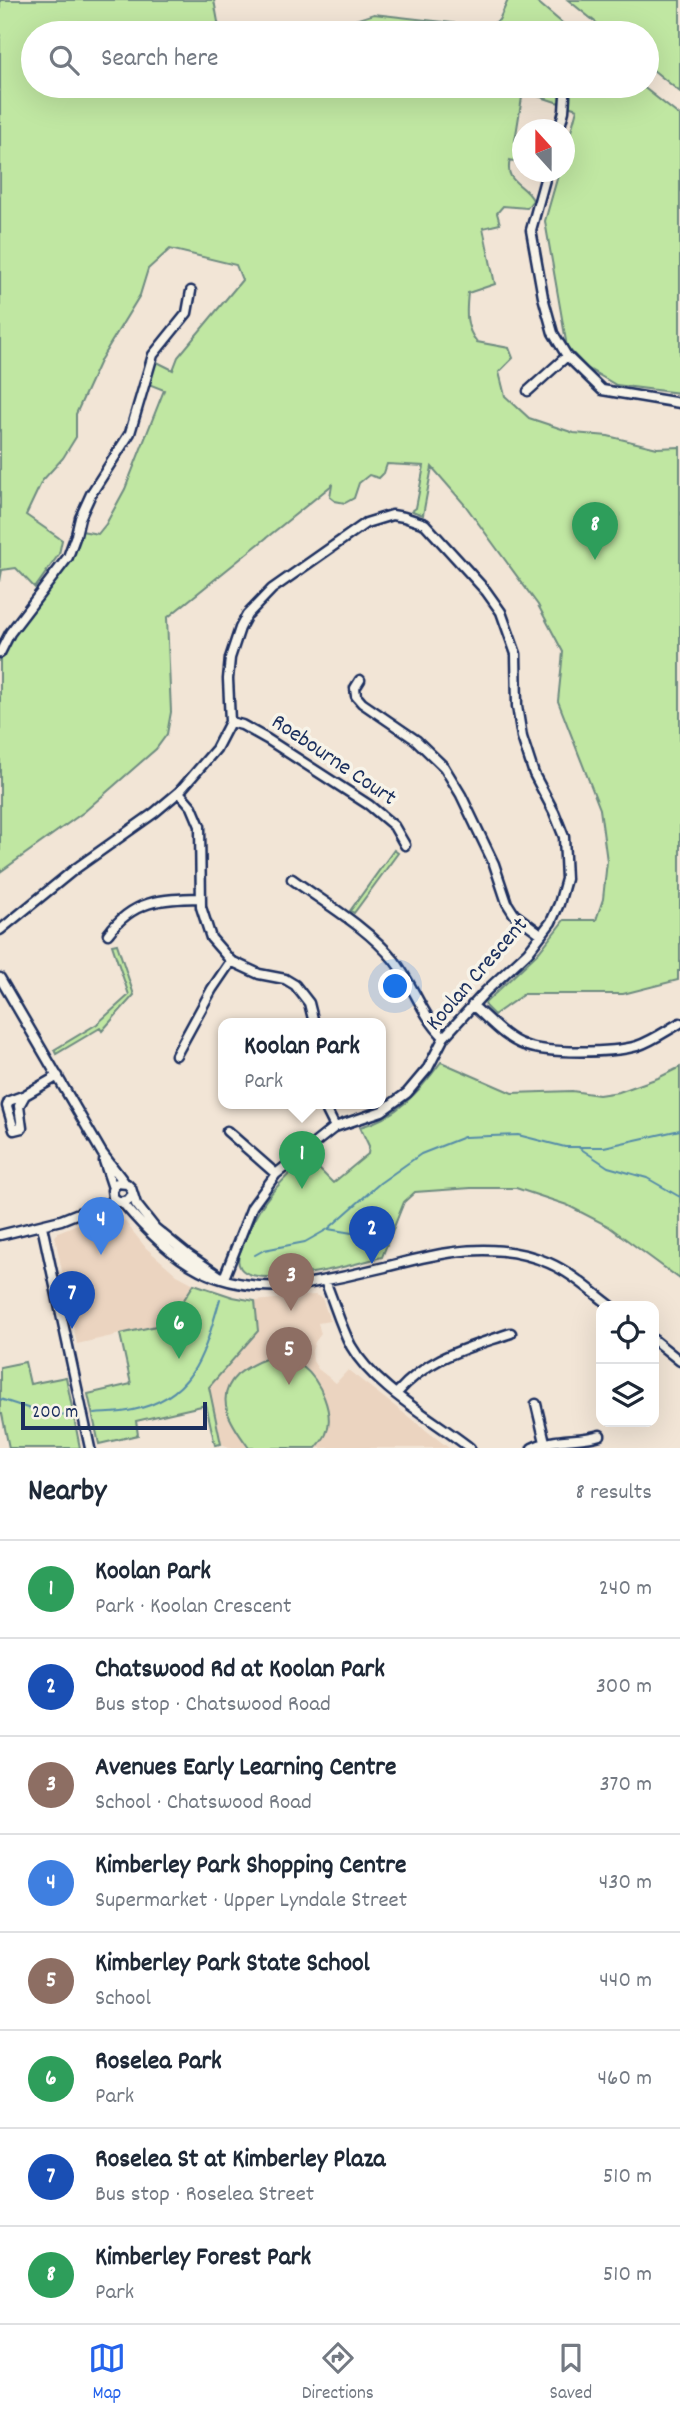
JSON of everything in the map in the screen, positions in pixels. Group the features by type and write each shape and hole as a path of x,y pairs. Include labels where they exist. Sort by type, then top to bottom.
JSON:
{"street":[{"path":"562,119 565,98"},
{"path":"544,182 531,230 553,333 567,356 596,385 608,393 680,403"},
{"path":"0,653 10,633 68,557 90,494 130,433 153,355 187,313 191,292"},
{"path":"528,391 567,356"},
{"name":"Koolan Crescent","path":"230,722 230,658 240,628 258,601 366,523 392,515 425,524 486,591 501,612 511,634 516,654 517,706 522,737 534,774 555,812 564,837 566,869 563,891 554,916 528,952 472,1005 444,1037 428,1068 407,1094 386,1108"},
{"path":"360,680 355,688 356,696 362,703 416,740 444,767 461,795 494,864 507,903 514,914 541,934"},
{"path":"0,930 75,869 180,792 216,749 230,722"},
{"name":"Roebourne Court","path":"230,722 242,725 267,739 369,805 394,826 405,845"},
{"path":"180,792 192,807 200,827 201,898 206,927 231,961 259,974 285,979 295,985 309,1003 313,1018"},
{"path":"292,879 387,951 444,1037"},
{"path":"108,934 118,921 145,903 201,898"},
{"path":"176,1055 212,989 231,961"},
{"path":"0,978 102,1153 131,1188 132,1195 151,1224 182,1256"},
{"path":"472,1005 509,1037 522,1045 538,1049 620,1050 652,1039 680,1023"},
{"path":"25,1095 58,1076"},
{"path":"326,1109 335,1127"},
{"name":"Koolan Crescent","path":"224,1278 252,1206 276,1174 335,1127 385,1109"},
{"path":"227,1131 276,1174"},
{"path":"102,1153 112,1190 144,1227 182,1256 224,1278 247,1285 277,1288 326,1281 450,1251 495,1249 524,1254 550,1263 604,1301"},
{"path":"91,1208 117,1183 124,1182"},
{"path":"0,1235 42,1226 91,1208 128,1200 132,1195"},
{"path":"42,1226 90,1448"},
{"path":"326,1281 341,1323 357,1355 374,1375 470,1448"},
{"path":"397,1393 420,1371 439,1359 511,1333"},
{"path":"659,1344 680,1361"},
{"path":"536,1404 545,1442"},
{"path":"532,1448 545,1442 600,1435"}],"shaded area":[{"path":"115,1209 146,1248 177,1275 194,1284 169,1323 77,1344 55,1237 58,1232"},
{"path":"315,1295 322,1298 330,1321 318,1323 321,1334 312,1351 313,1361 318,1369 336,1383 348,1370 449,1448 232,1448 221,1444 209,1387 258,1331 255,1301"}],"green space":[{"path":"0,0 214,0 218,21 21,21 21,98 522,98 519,119 512,119 512,161 510,160 509,168 512,182 516,182 533,200 527,208 503,206 497,213 500,224 483,228 495,284 468,293 470,331 477,342 509,348 513,358 499,372 505,396 529,418 574,433 608,436 657,448 680,447 678,980 623,994 524,994 494,1015 486,1007 485,1003 539,952 564,920 596,920 603,899 607,861 600,809 558,701 563,652 538,605 465,505 432,467 423,515 412,511 416,508 424,466 387,464 379,478 369,475 359,483 354,498 345,503 330,497 332,485 167,618 171,712 167,734 156,749 84,812 0,872 0,660 19,627 63,565 81,531 98,534 125,489 164,390 146,383 153,360 173,370 178,357 242,280 236,265 170,249 148,269 140,295 101,359 76,414 76,437 63,458 42,481 26,515 62,540 59,554 35,588 16,568 2,570 0,581"},
{"path":"508,0 535,0 560,21 497,21"},
{"path":"568,0 680,0 680,92 659,75 659,21 594,21"},
{"path":"374,14 435,21 352,21"},
{"path":"544,98 657,98 680,116 680,393 616,385 587,368 567,347 545,221 556,182 575,182 574,119 577,109"},
{"path":"394,850 398,853 354,913 350,911"},
{"path":"117,944 134,995 102,1031 100,1028 56,1054 54,1050 97,1024 129,995 112,945"},
{"path":"441,1062 512,1093 572,1091 599,1095 619,1092 680,1067 680,1279 608,1226 567,1205 516,1188 415,1192 404,1202 382,1257 326,1271 274,1277 254,1275 241,1268 239,1255 252,1224 265,1201 283,1180 307,1157 333,1183 368,1154 369,1146 360,1127 385,1117 406,1102"},
{"path":"194,1284 255,1301 258,1331 209,1387 221,1444 215,1445 206,1405 136,1421 138,1435 99,1444 88,1394 131,1384 120,1334 169,1323"},
{"path":"271,1357 299,1365 309,1373 320,1389 329,1417 325,1436 316,1448 249,1448 232,1422 226,1403 230,1384 245,1369"},
{"path":"25,1362 30,1384 66,1377 80,1448 9,1448 0,1414 0,1367"}],"waterway":[{"path":"255,1255 264,1250 305,1242 328,1229 380,1183 421,1154 464,1137 518,1135 565,1147 604,1147 680,1130"},
{"path":"578,1147 608,1167 647,1178 680,1197"},
{"path":"328,1229 382,1238"},
{"path":"95,1414 128,1411 154,1404 184,1383 202,1354 220,1299"},
{"path":"0,1399 46,1414 72,1416"}],"place":[{"name":"Kimberley Forest Park","path":"595,560"},
{"name":"Koolan Park","path":"302,1189"},
{"name":"Kimberley Park Shopping Centre","path":"101,1255"},
{"name":"Chatswood Rd at Koolan Park","path":"372,1264"},
{"name":"Avenues Early Learning Centre","path":"291,1311"},
{"name":"Roselea St at Kimberley Plaza","path":"72,1329"},
{"name":"Roselea Park","path":"179,1359"},
{"name":"Kimberley Park State School","path":"289,1385"}]}
